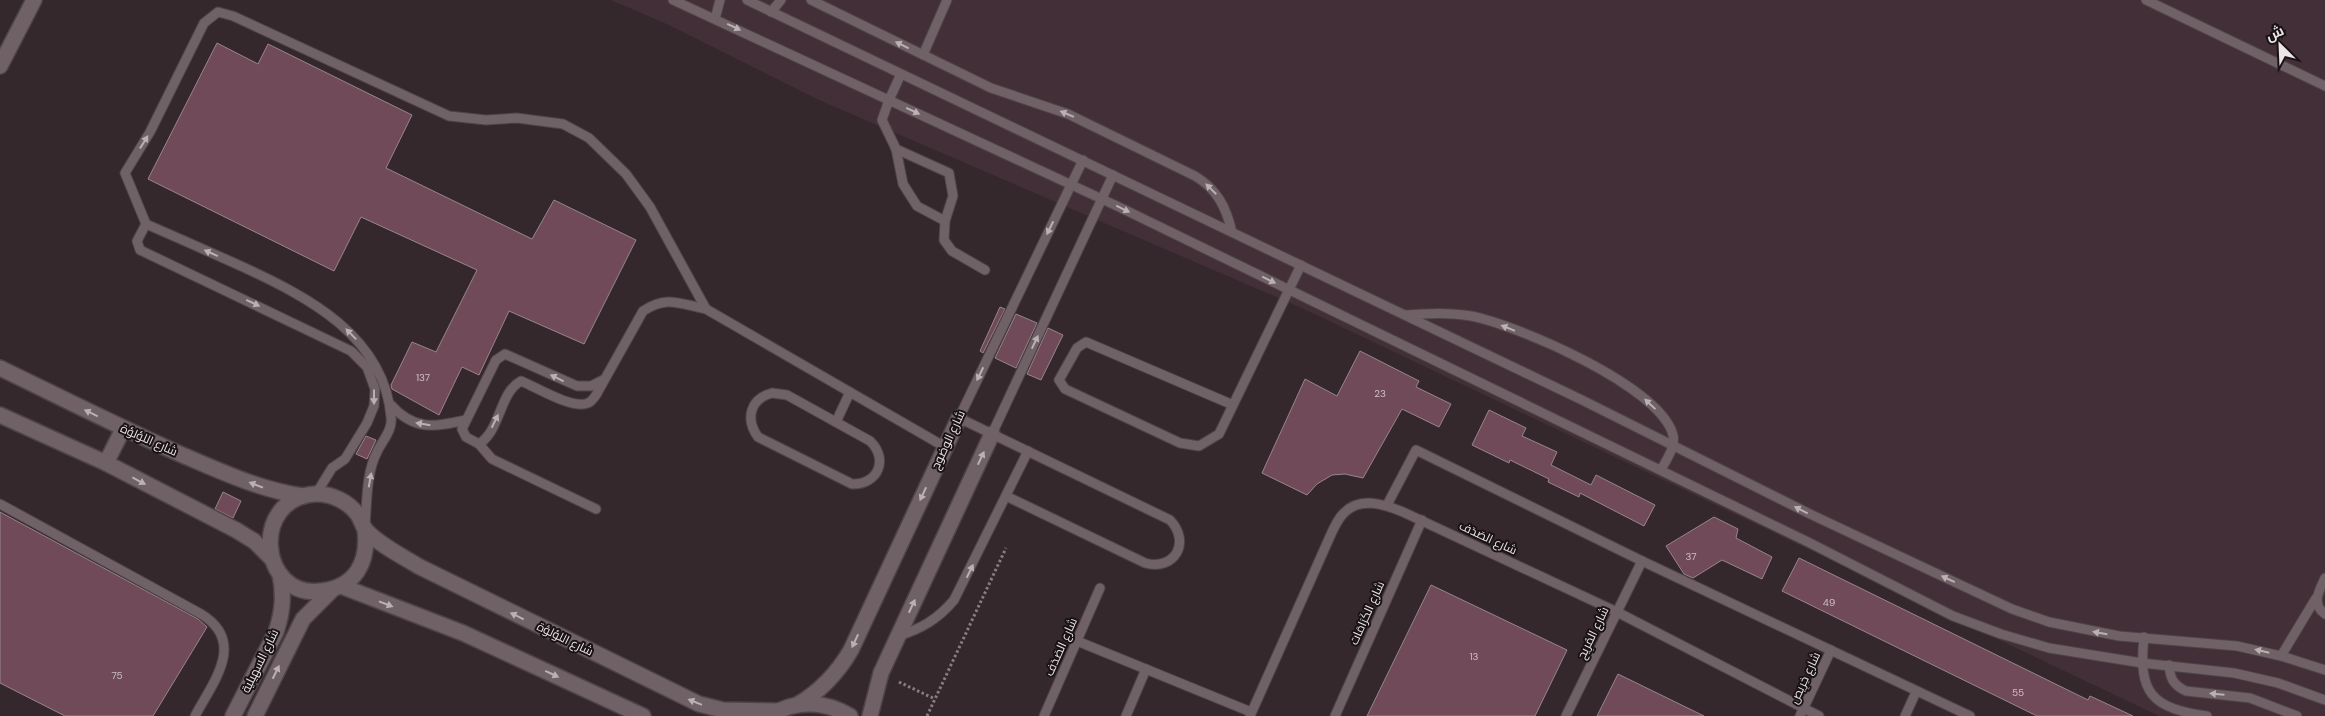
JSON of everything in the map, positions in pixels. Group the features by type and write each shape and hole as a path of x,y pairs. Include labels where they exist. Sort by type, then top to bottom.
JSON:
{"street":[{"path":"0,66 34,0"},
{"name":"شارع اللؤلؤة","path":"0,368 123,429 260,487 279,493 310,495"},
{"path":"0,415 106,464 236,530 254,541 271,558 280,574 290,584 303,590 318,592 336,588 354,576 363,562 367,545 365,529 358,514 346,503 332,496 310,495 289,504 275,521 269,543 271,558"},
{"name":"شارع الوضوح","path":"796,705 814,695 826,684 851,650 959,418"},
{"path":"106,464 123,429"},
{"path":"870,716 881,673 992,434"},
{"name":"شارع اللؤلؤة","path":"365,529 389,548 418,566 698,704 723,710 774,714 796,705"},
{"name":"شارع السهيلية","path":"233,716 281,617 284,602 280,574"},
{"path":"336,588 463,633 643,716"},
{"name":"شارع السهيلية","path":"255,716 303,619 336,588"},
{"path":"796,705 817,704 837,708 850,716"}],"lane":[{"path":"673,0 1072,184 1808,542 1953,616 2001,634 2049,648 2142,663 2234,673 2278,683 2325,700"},
{"path":"715,19 720,0"},
{"path":"747,0 1406,315 1810,514 2012,609 2064,626 2119,636 2237,646 2281,656 2325,670"},
{"path":"771,12 781,0"},
{"path":"811,0 997,91 1068,114 1195,176 1204,181 1219,197 1228,216 1232,232"},
{"path":"923,55 947,0"},
{"path":"2146,0 2325,86"},
{"path":"365,529 369,481 374,462 392,419 384,384 365,349 349,331 325,311 291,289 146,224 125,173 150,132 204,23 218,12 232,16 449,116 486,120 517,118 563,124 589,138 626,174 650,207 706,309"},
{"path":"901,74 882,120 896,150 903,184 918,206 946,221"},
{"path":"896,150 949,173 954,196 946,221 944,240 952,251 985,270"},
{"name":"شارع الوضوح","path":"959,418 1083,160"},
{"path":"992,434 1113,175"},
{"path":"146,224 137,242 140,250 351,351 367,367 375,389 374,406 367,424 345,459 332,468 310,495"},
{"path":"1233,405 1086,342 1077,348 1059,380 1065,389 1180,443 1199,446 1219,434 1302,265"},
{"path":"479,444 487,439 510,392 515,384 521,381 579,405 589,403 596,395 644,311 648,307 666,300 706,309 945,447"},
{"path":"1406,315 1450,314 1488,320 1604,370 1639,394 1654,408 1665,421 1673,435 1673,445 1661,470"},
{"path":"596,509 492,459 479,444 466,437 462,430 496,360 505,354 577,386 591,386 603,380"},
{"path":"836,422 850,392"},
{"path":"780,393 836,422 870,441 879,453 880,460 876,474 866,483 852,484 763,441 754,431 750,418 758,399 764,395 780,393"},
{"path":"388,402 402,417 421,426 442,425 466,420"},
{"path":"959,418 1170,520 1179,532 1179,548 1166,563 1152,565 1145,563 1006,496"},
{"path":"1386,505 1416,450 1642,561 1970,716"},
{"path":"898,636 917,630 935,620 954,600 1028,451"},
{"name":"شارع الصَدَف","path":"1250,714 1332,532 1343,513 1364,502 1386,505 1422,520 1617,612 1802,712 1819,716"},
{"path":"0,504 201,614 216,626 224,644 223,663 195,716"},
{"name":"شارع الكَرَامَات","path":"1335,716 1422,520"},
{"name":"شارع المُرِيح","path":"1566,716 1642,561"},
{"path":"2281,656 2316,598 2325,578"},
{"name":"شارع الصَدَف","path":"1044,716 1100,588"},
{"path":"2316,598 2317,605 2325,614"},
{"path":"2144,637 2142,663 2146,689 2165,704 2191,714 2207,716"},
{"path":"1077,641 1250,714"},
{"name":"شارع خِرِيص","path":"1802,712 1831,650"},
{"path":"2169,665 2171,679 2180,688 2250,698 2297,716"},
{"path":"1126,716 1146,669"},
{"path":"1905,716 1916,692"}],"path":[{"path":"927,716 1006,548"},
{"path":"899,682 934,699"}],"shaded area":[{"path":"611,0 2325,0 2325,716 2159,716 1304,309 819,100 669,25"}],"building":[{"path":"217,43 258,64 268,44 412,115 386,168 532,239 554,200 636,240 584,344 509,311 479,375 462,367 439,415 392,389 391,385 412,342 436,352 477,270 361,217 334,271 148,179"},
{"path":"1000,307 1005,309 983,353 980,351"},
{"path":"1016,314 1037,323 1016,368 995,358"},
{"path":"1048,328 1063,335 1041,380 1027,374"},
{"path":"1360,351 1419,381 1416,387 1451,404 1439,427 1402,409 1363,478 1345,474 1332,475 1317,484 1307,495 1262,473 1305,379 1337,396"},
{"path":"1489,410 1526,428 1522,436 1557,452 1551,465 1591,485 1596,475 1655,505 1644,526 1580,493 1579,497 1548,482 1549,479 1510,460 1509,463 1472,445"},
{"path":"366,436 376,440 367,459 356,454"},
{"path":"223,492 241,501 233,518 215,509"},
{"path":"0,512 198,619 207,627 153,716 65,716 0,683"},
{"path":"1714,517 1738,529 1736,538 1772,557 1762,579 1722,560 1693,578 1684,574 1666,546"},
{"path":"1799,558 2088,700 2090,696 2133,716 2037,716 1782,591"},
{"path":"1431,585 1567,650 1535,716 1367,716"},
{"path":"1618,674 1704,716 1597,716"}]}
